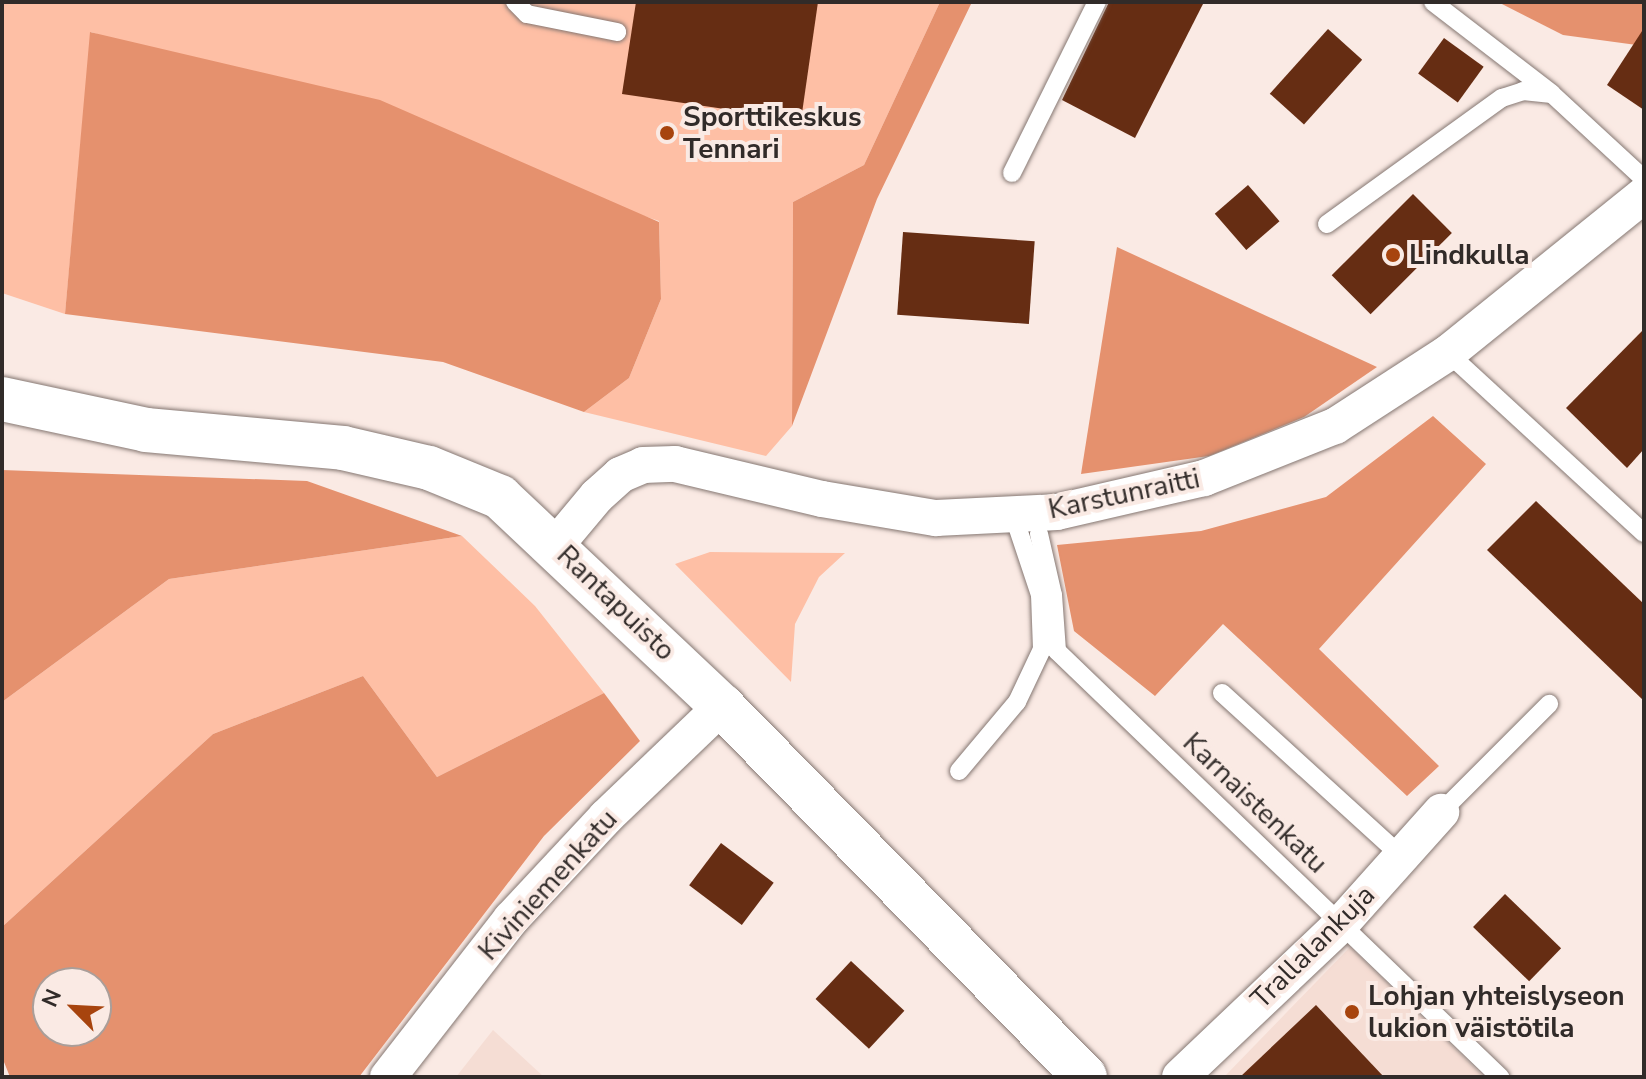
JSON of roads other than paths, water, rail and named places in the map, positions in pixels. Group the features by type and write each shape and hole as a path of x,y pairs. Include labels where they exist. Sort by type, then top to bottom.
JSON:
{"street":[{"name":"Karstunraitti","path":"556,545 597,496 620,475 643,465 675,464 822,499 936,518 1026,524 1057,512 1204,478 1335,426 1448,353 1644,195"},
{"name":"Rantapuisto","path":"2,399 146,430 343,448 429,468 500,497 556,545 722,706 1085,1077"},
{"name":"Kiviniemenkatu","path":"388,1077 511,919 606,817 722,706"},
{"name":"Trallalankuja","path":"1180,1077 1340,925 1441,812"}],"lane":[{"path":"515,2 527,14 617,32"},
{"path":"1012,173 1097,2"},
{"path":"1433,2 1552,94 1644,179"},
{"path":"1327,224 1502,98 1523,91 1552,94"},
{"path":"1448,353 1644,533"},
{"path":"959,771 1017,702 1042,649 1040,595 1026,524"},
{"name":"Karnaistenkatu","path":"1026,524 1053,595 1057,651 1500,1077"},
{"path":"1222,693 1401,856"},
{"path":"1441,812 1549,704"}],"place":[{"name":"Sporttikeskus Tennari","path":"667,133"},
{"name":"Lindkulla","path":"1393,255"},
{"name":"Lohjan yhteislyseon lukion väistötila","path":"1352,1012"}]}
